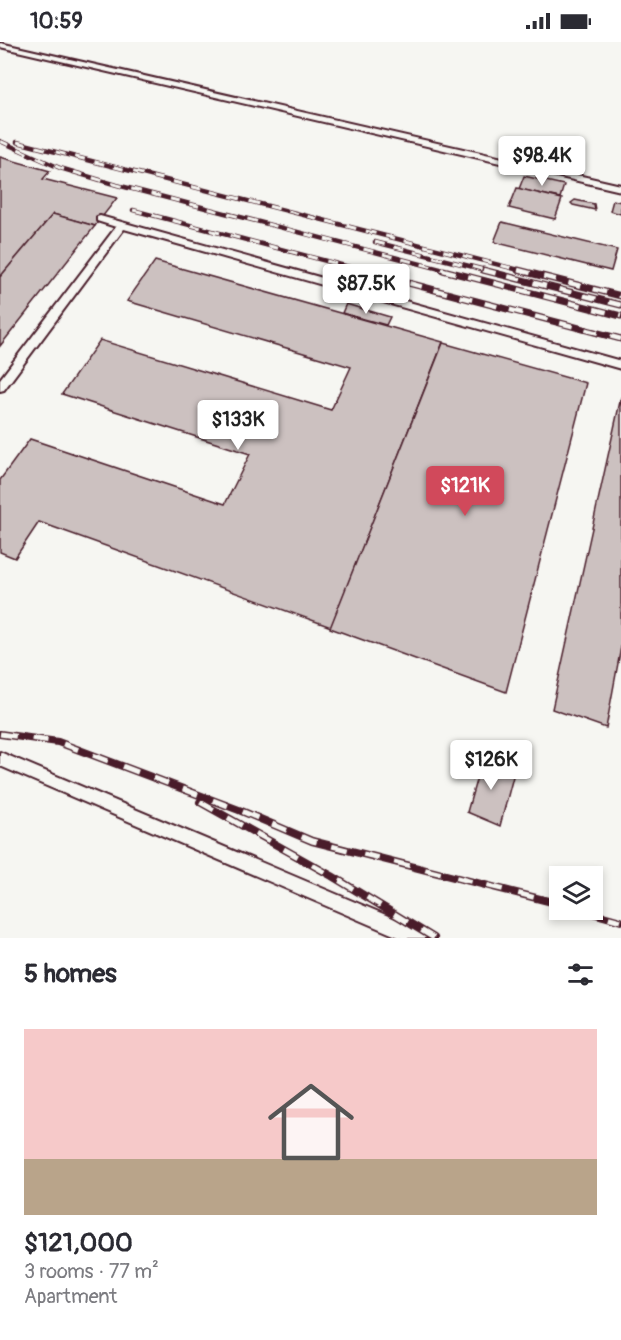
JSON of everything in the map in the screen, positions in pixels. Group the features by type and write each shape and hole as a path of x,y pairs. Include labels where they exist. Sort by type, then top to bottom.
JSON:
{"lane":[{"path":"0,45 621,188"},
{"path":"100,219 621,365"},
{"path":"0,387 122,225"},
{"path":"0,759 420,938"}],"building":[{"path":"0,157 50,171 43,179 117,198 95,226 53,214 0,277"},
{"path":"524,176 564,185 560,198 519,189"},
{"path":"517,188 562,199 555,219 509,208"},
{"path":"575,200 594,204 595,210 573,205 571,203"},
{"path":"613,200 621,202 621,214 610,211"},
{"path":"53,214 95,226 0,346 0,277"},
{"path":"502,222 617,250 611,271 494,242"},
{"path":"155,261 443,342 331,627 39,522 15,558 0,552 0,480 30,439 225,504 250,454 62,394 100,340 331,410 351,367 127,301"},
{"path":"346,304 390,317 386,325 342,313"},
{"path":"443,343 586,383 506,692 330,628"},
{"path":"621,397 621,647 606,728 552,709"},
{"path":"483,756 515,769 500,826 467,812"}],"railway":[{"path":"0,141 60,168 117,185 448,271"},
{"path":"17,142 523,271"},
{"path":"133,210 364,271"},
{"path":"375,242 489,271"},
{"path":"359,270 621,339"},
{"path":"443,270 621,316"},
{"path":"483,270 621,305"},
{"path":"518,270 621,296"},
{"path":"0,734 58,742 239,810 312,841 549,901"},
{"path":"200,802 332,876 434,938"},
{"path":"603,916 621,921"}]}
